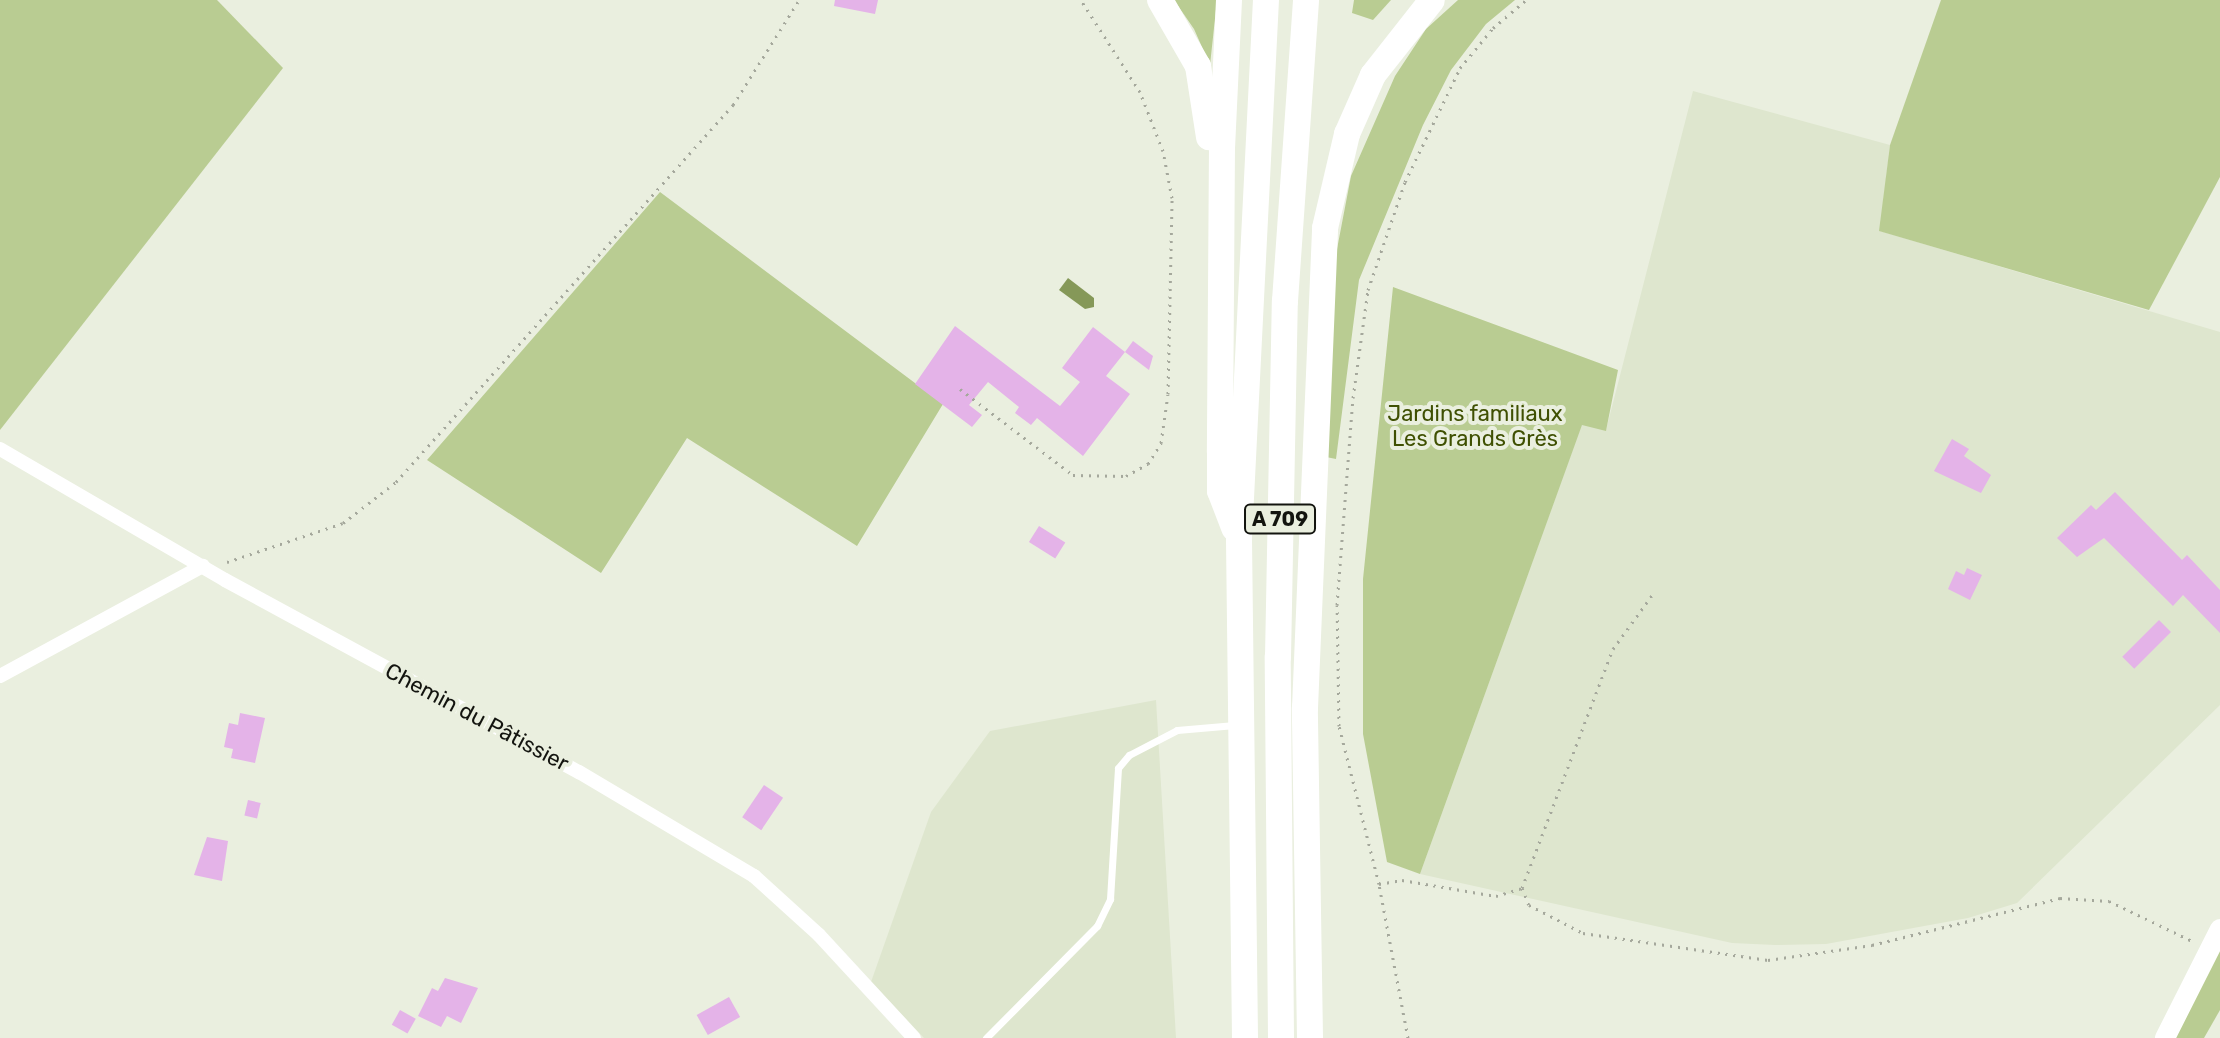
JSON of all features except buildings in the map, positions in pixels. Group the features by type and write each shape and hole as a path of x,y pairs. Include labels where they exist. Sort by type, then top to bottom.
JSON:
{"highway":[{"path":"1160,0 1198,66 1210,154 1211,213 1219,247"},
{"path":"1229,0 1219,247 1220,491 1239,538"},
{"name":"A 709","path":"1245,1038 1239,538 1266,0"},
{"name":"A 709","path":"1281,1038 1278,657 1285,301 1306,0"},
{"path":"1310,1038 1305,708 1325,228 1342,149 1373,75 1432,0"}],"street":[{"name":"Chemin du Pâtissier","path":"0,449 203,566 579,772 754,876 819,935 914,1038"},
{"path":"0,676 203,566"},
{"path":"2165,1038 2220,929"}],"lane":[{"path":"986,1038 1097,926 1110,899 1118,768 1129,755 1177,730 1241,724"}],"path":[{"path":"203,566 241,560 343,523 396,482 733,105 799,0"},
{"path":"960,389 1073,475 1126,476 1148,464 1161,443 1168,394 1172,198 1163,151 1140,92 1081,0"},
{"path":"1408,1038 1379,884 1339,726 1337,605 1368,290 1405,182 1460,68 1493,28 1526,0"},
{"path":"1653,594 1613,649 1522,888 1529,905 1583,933 1768,960 1872,945 2060,898 2109,901 2208,948"},
{"path":"1379,884 1402,880 1496,896 1522,888"}],"shaded area":[{"path":"1693,91 1890,145 1880,231 2220,332 2220,705 2017,903 1968,918 1826,944 1732,943 1420,874 1582,424 1606,430"},
{"path":"1068,278 1094,298 1094,307 1085,309 1059,290"},
{"path":"1156,700 1176,1038 924,1038 871,982 931,812 990,731"}],"green space":[{"path":"0,0 217,0 283,68 0,430"},
{"path":"1174,0 1217,0 1210,65 1194,29"},
{"path":"1354,0 1391,0 1373,20 1352,13"},
{"path":"1458,0 1515,0 1486,24 1451,70 1423,125 1359,280 1336,459 1326,457 1333,270 1351,176 1395,76 1426,29"},
{"path":"1941,0 2220,0 2220,177 2149,310 1879,231 1890,145"},
{"path":"660,192 943,404 857,546 687,438 601,573 427,460"},
{"name":"Jardins familiaux Les Grands Grès","path":"1393,287 1618,370 1606,431 1582,425 1420,874 1387,862 1363,734 1363,579"},
{"path":"2220,949 2220,1010 2204,1038 2175,1038"}]}
